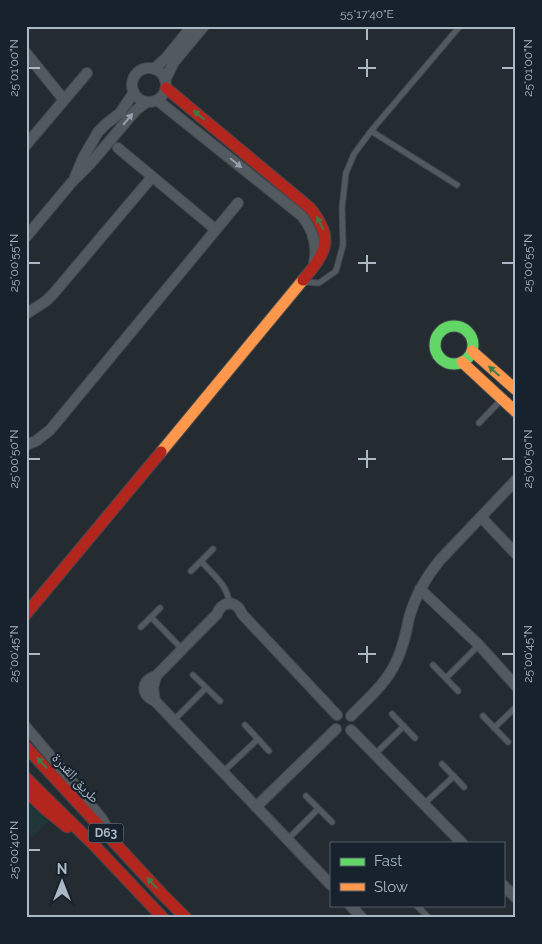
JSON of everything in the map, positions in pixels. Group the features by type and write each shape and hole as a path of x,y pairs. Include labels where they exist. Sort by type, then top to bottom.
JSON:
{"street":[{"path":"154,69 166,58 192,26"},
{"path":"26,237 136,110 163,95 174,62 204,26"},
{"path":"26,52 64,100"},
{"path":"26,614 321,259 326,244 323,227 315,214 303,202 166,84 163,75 159,71 148,68 138,72 132,81 134,92 141,100 152,101 302,216 314,236 316,252 314,267"},
{"path":"26,145 87,72"},
{"path":"72,182 98,132 120,113 134,92"},
{"path":"98,132 109,141"},
{"path":"118,148 215,230"},
{"path":"26,314 41,305 54,293 152,177"},
{"path":"26,446 50,430 238,203"},
{"path":"460,326 466,329 472,339 472,351 462,362 450,364 440,359 434,348 434,342 443,328 460,326"},
{"path":"472,351 516,390"},
{"path":"462,362 516,412"},
{"path":"351,716 380,686 392,670 403,646 412,608 420,589 435,567 516,480"},
{"path":"480,517 515,550"},
{"path":"420,589 479,645 516,686"},
{"path":"26,607 40,598"},
{"path":"330,884 155,701 148,698 144,688 147,681 156,676 217,614 222,606 229,604 239,608 242,614 337,715"},
{"path":"217,614 225,611 234,611 242,614"},
{"path":"346,713 351,716 354,723 351,730 343,732 336,729 334,720 337,715 346,713"},
{"path":"26,727 102,819 109,836"},
{"path":"256,807 336,729"},
{"path":"351,730 461,842"},
{"name":"طريق القدرة","path":"26,747 186,918"},
{"name":"D63","path":"26,778 94,845 163,918"},
{"path":"26,791 58,820 94,845"},
{"path":"504,886 515,896"},
{"path":"351,906 362,918"}],"lane":[{"path":"301,282 319,283 336,271 343,245 342,207 346,173 354,154 371,131 460,26"},
{"path":"371,131 457,185"},
{"path":"479,423 502,400"},
{"path":"191,571 212,549"},
{"path":"200,561 224,586 229,604"},
{"path":"141,627 160,608"},
{"path":"151,618 182,649"},
{"path":"446,678 479,645"},
{"path":"434,665 458,691"},
{"path":"193,676 220,701"},
{"path":"174,721 206,688"},
{"path":"494,728 516,706"},
{"path":"392,714 415,738"},
{"path":"483,716 508,742"},
{"path":"245,725 269,751"},
{"path":"374,754 404,726"},
{"path":"223,772 258,739"},
{"path":"442,764 464,786"},
{"path":"424,804 454,776"},
{"path":"306,796 332,822"},
{"path":"288,840 318,809"},
{"path":"417,906 429,918"},
{"path":"419,918 424,913"}],"green space":[{"path":"26,801 48,822 32,838 26,832"}],"traffic: fast":[{"path":"454,326 468,331 473,345 468,359 454,364 440,359 435,345 440,331 454,326"}],"traffic: slow":[{"path":"161,452 303,280"},
{"path":"472,351 516,390"},
{"path":"462,362 516,412"}],"traffic: jam":[{"path":"166,88 310,208 318,219 325,237 324,245 322,253 303,280"},
{"path":"26,614 161,452"},
{"path":"26,747 186,918"},
{"path":"26,778 94,845 163,918"},
{"path":"26,791 67,827"}]}
